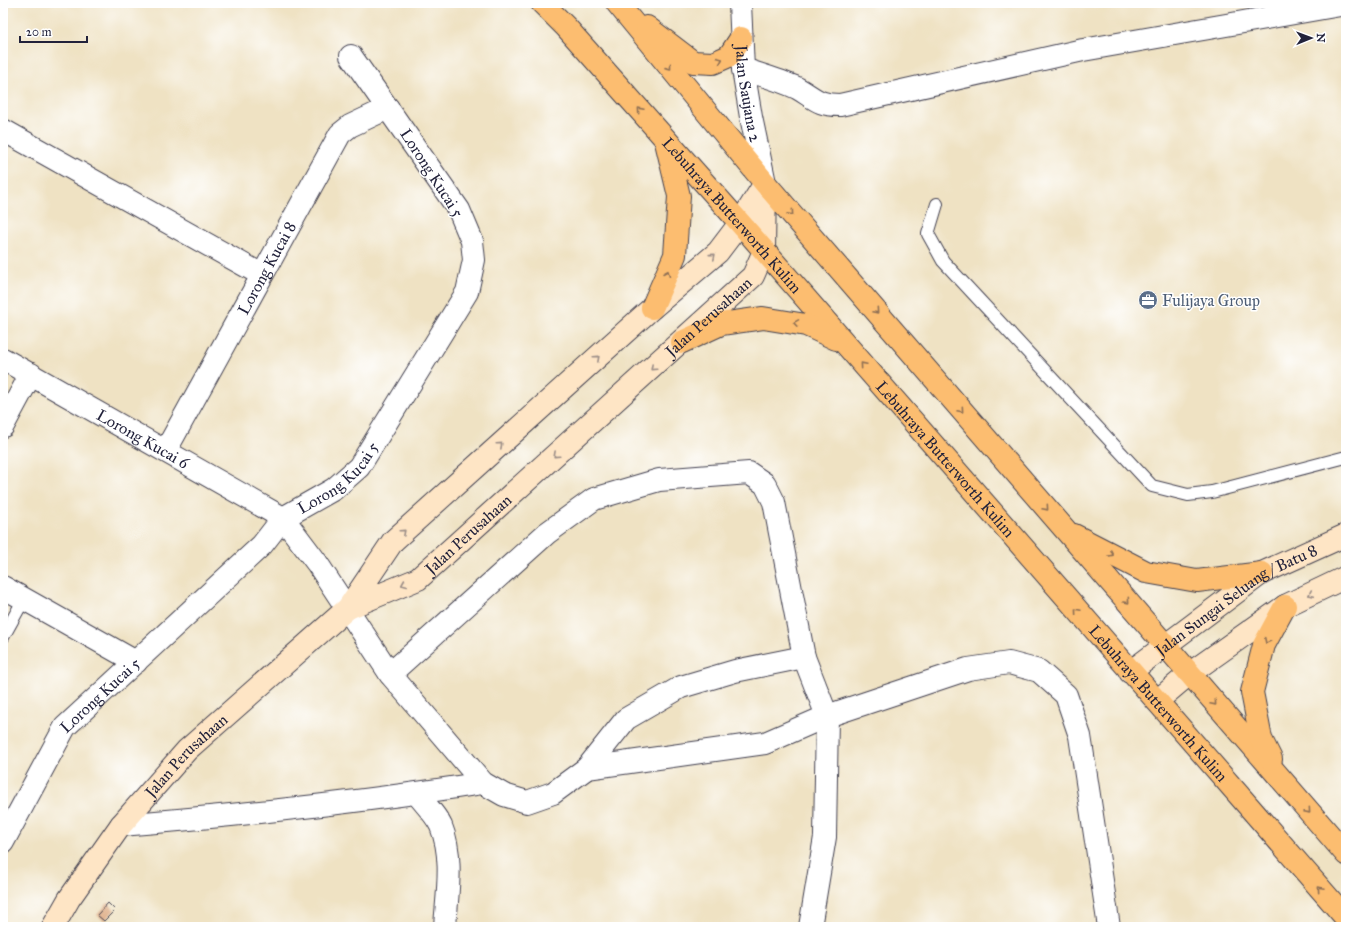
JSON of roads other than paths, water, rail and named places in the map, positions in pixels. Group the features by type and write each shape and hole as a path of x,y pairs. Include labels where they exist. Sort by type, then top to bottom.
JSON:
{"highway":[{"name":"Lebuhraya Butterworth Kulim","path":"542,3 566,27 740,223 1346,918"},
{"path":"617,4 693,62 713,63 729,56 742,38"},
{"path":"617,4 765,183 1346,854"},
{"path":"652,308 675,255 680,196 666,139"},
{"path":"682,342 721,324 763,318 806,325 844,343"},
{"path":"1064,530 1146,572 1197,581 1262,573"},
{"path":"1283,782 1262,739 1252,692 1264,645 1285,606"}],"main road":[{"name":"Jalan Perusahaan","path":"53,927 69,899 121,825 187,750 348,608 393,541 652,308 718,252 740,223 765,183"},
{"name":"Jalan Perusahaan","path":"348,608 418,579 682,342 753,276 764,251 765,183"},
{"name":"Jalan Sungai Seluang / Batu 8","path":"1130,672 1262,573 1346,535"},
{"name":"Jalan Sungai Seluang / Batu 8","path":"1156,701 1189,674 1285,606 1346,577"}],"street":[{"name":"Jalan Saujana 2","path":"740,3 743,69 765,183"},
{"path":"743,69 797,88 815,101 826,105 840,105 1083,50 1346,4"},
{"name":"Lorong Kucai 5","path":"3,842 65,727 262,545 283,518 334,489 359,467 467,292 474,260 472,241 459,210 351,56"},
{"name":"Lorong Kucai 8","path":"166,450 340,134 350,126 388,108"},
{"path":"3,130 262,275"},
{"name":"Lorong Kucai 6","path":"3,359 166,450 283,518"},
{"path":"3,426 31,374"},
{"path":"390,674 547,533 594,499 659,480 749,473 765,484 774,502 804,657 827,716 825,837 810,927"},
{"path":"283,518 348,608 390,674 483,783 504,795 527,802 553,793 587,768 626,719 681,687 735,671 804,657"},
{"path":"3,587 136,662"},
{"path":"587,768 765,743 827,716 968,669 1009,663 1040,671 1066,695 1080,736 1108,927"},
{"path":"121,825 217,817 417,794 483,783"},
{"path":"417,794 440,825 448,851 449,875 445,927"}],"lane":[{"path":"937,204 928,234 943,261 1152,486 1188,495 1204,493 1346,457"},
{"path":"3,636 24,599"}],"place":[{"name":"Fulijaya Group","path":"1148,300"}]}
